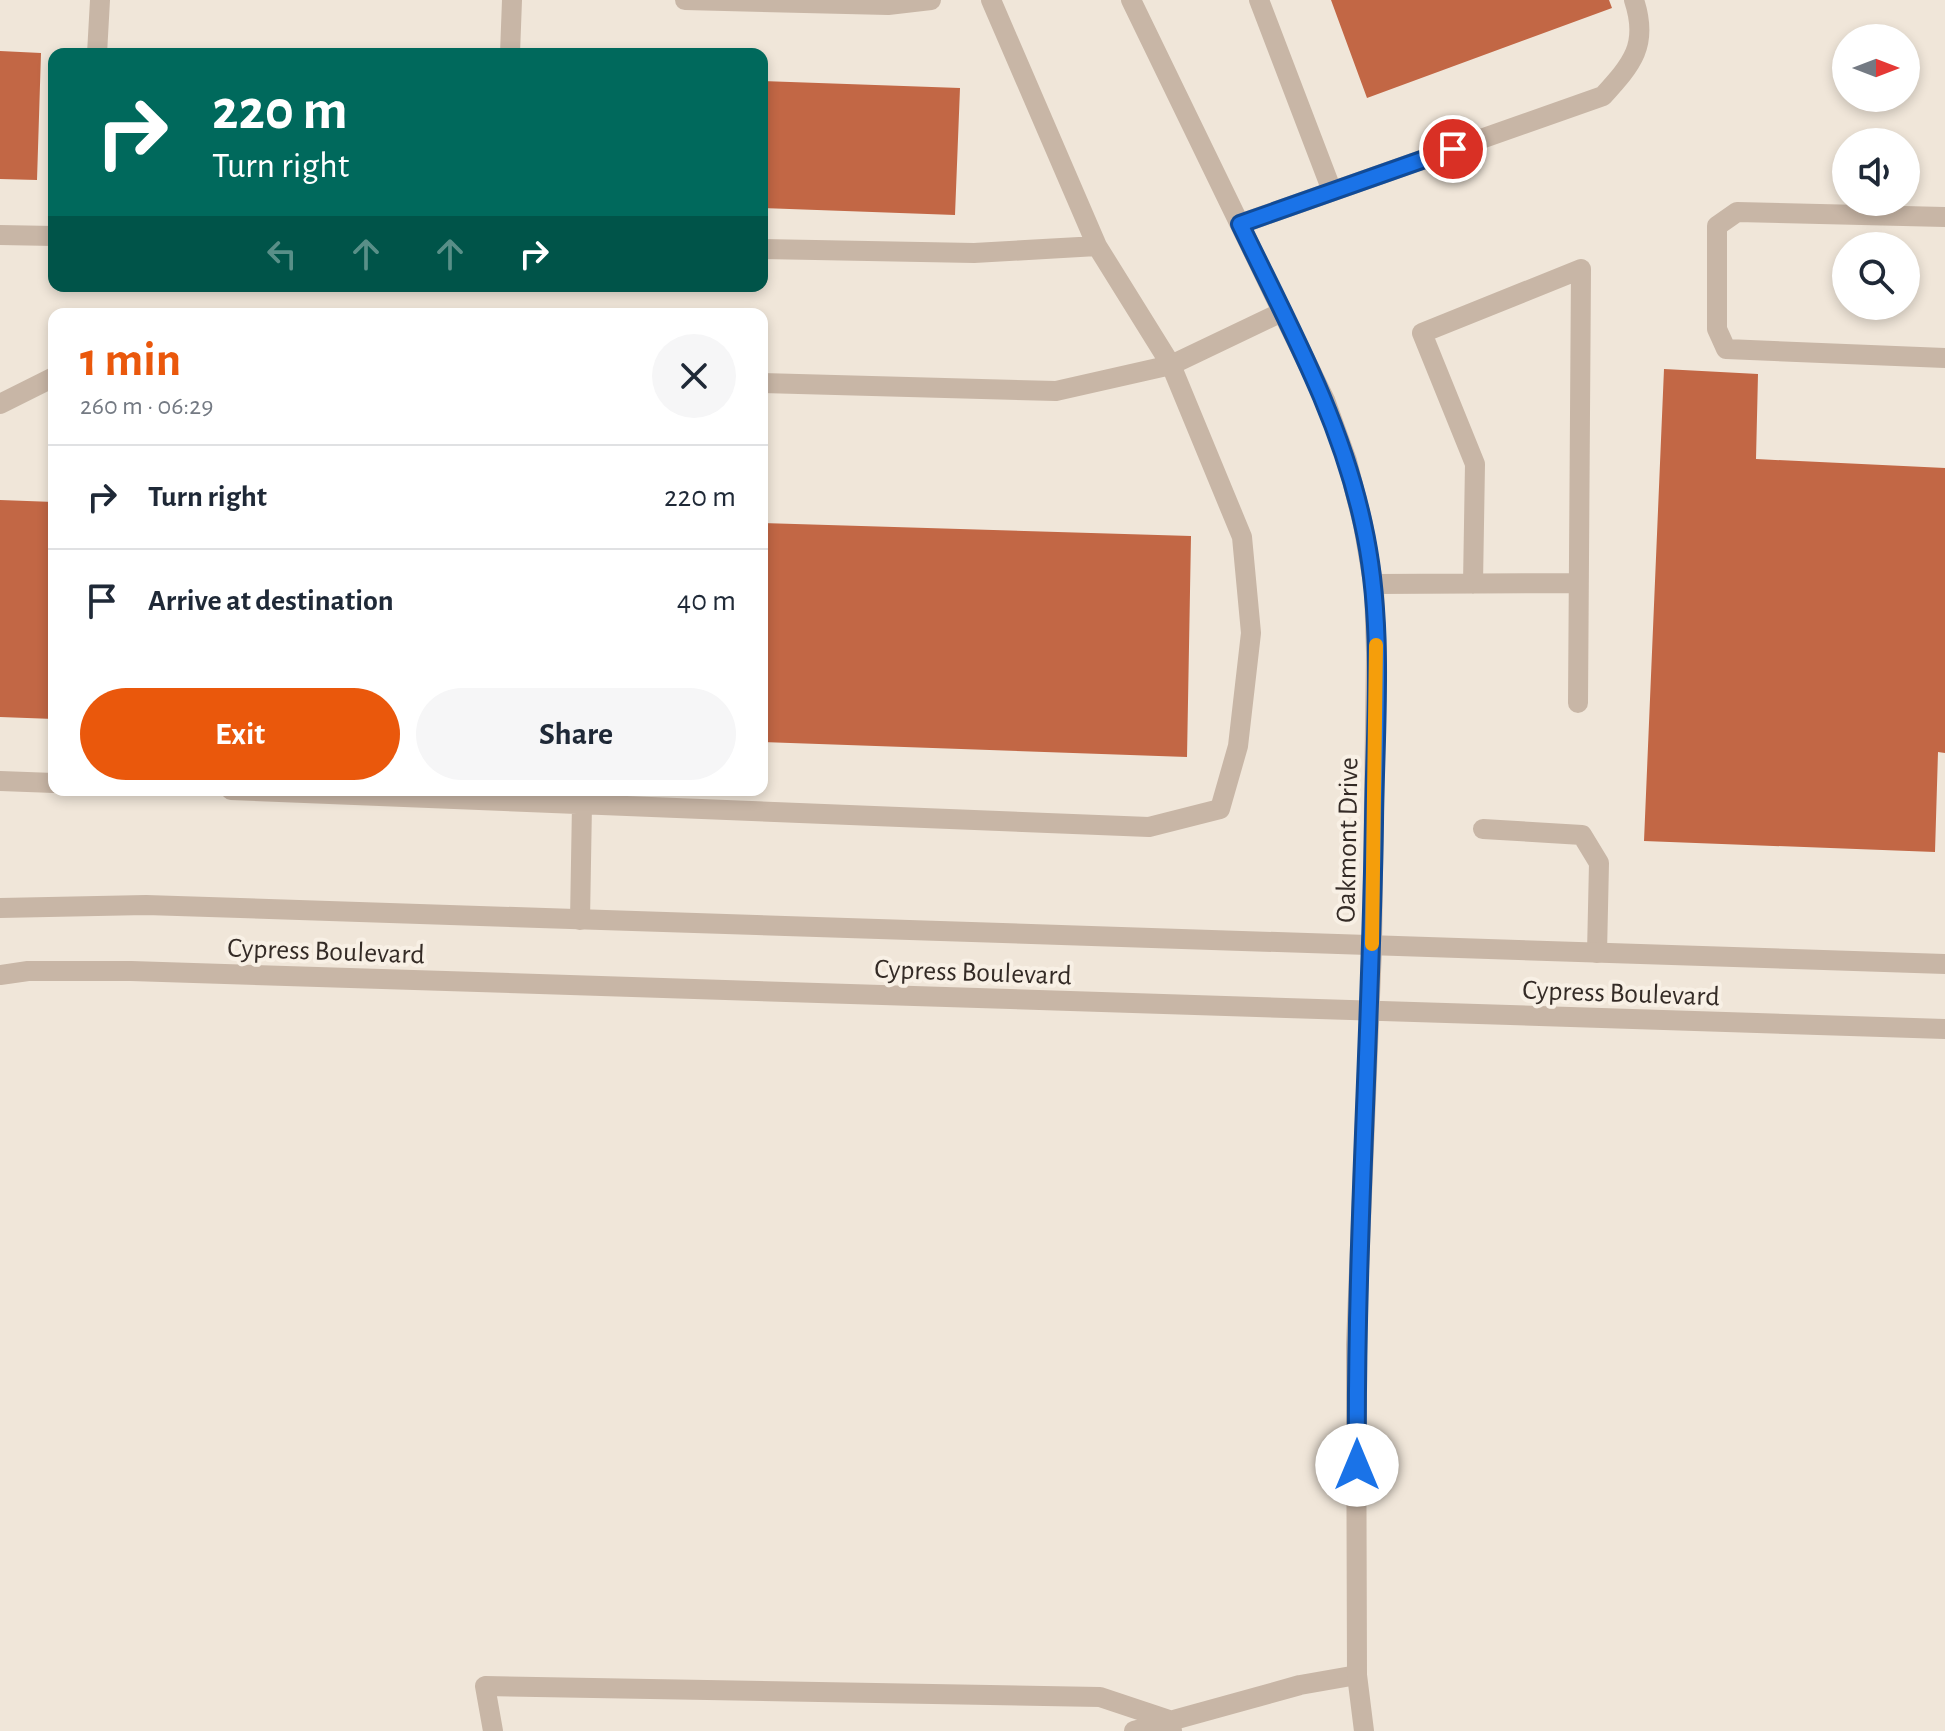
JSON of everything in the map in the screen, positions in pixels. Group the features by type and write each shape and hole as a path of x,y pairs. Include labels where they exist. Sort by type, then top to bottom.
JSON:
{"street":[{"path":"97,48 100,0"},
{"path":"510,48 512,0"},
{"path":"685,0 888,5 931,0"},
{"path":"381,796 1149,827 1220,809 1238,746 1251,633 1242,537 1171,365 1097,246 991,0"},
{"name":"Oakmont Drive","path":"1131,0 1325,400 1347,461 1374,584 1372,947 1356,1345 1357,1675 1364,1731"},
{"path":"1259,0 1332,191"},
{"path":"1240,224 1603,96 1634,61 1640,19 1634,0"},
{"path":"1945,217 1737,212 1717,226 1717,329 1726,349 1945,358"},
{"path":"0,235 48,236"},
{"path":"768,249 974,253 1097,246"},
{"path":"1473,584 1475,464 1422,333 1581,269 1578,703"},
{"path":"768,383 1056,391 1171,365 1282,312"},
{"path":"0,404 48,380"},
{"path":"1374,584 1578,583"},
{"path":"0,781 48,783"},
{"path":"580,920 582,804"},
{"path":"1483,829 1582,835 1599,863 1597,953"},
{"name":"Cypress Boulevard","path":"0,908 146,905 1945,964"},
{"name":"Cypress Boulevard","path":"0,975 28,971 131,971 1369,1013 1945,1029"},
{"path":"1134,1731 1171,1725 1300,1685 1357,1675"},
{"path":"493,1731 485,1686 1100,1697 1171,1725"}],"building":[{"path":"1331,0 1609,0 1612,8 1367,98"},
{"path":"0,51 41,53 37,180 0,179"},
{"path":"768,81 960,88 955,215 768,208"},
{"path":"1664,369 1758,374 1756,459 1945,468 1945,753 1938,752 1935,852 1644,841"},
{"path":"0,500 48,502 48,719 0,717"},
{"path":"768,523 1191,536 1187,757 768,742"}],"slow traffic":[{"path":"1372,944 1376,645"}],"route":[{"path":"1357,1465 1356,1345 1372,947 1374,588 1363,524 1347,461 1325,400 1240,224 1453,149"}]}
